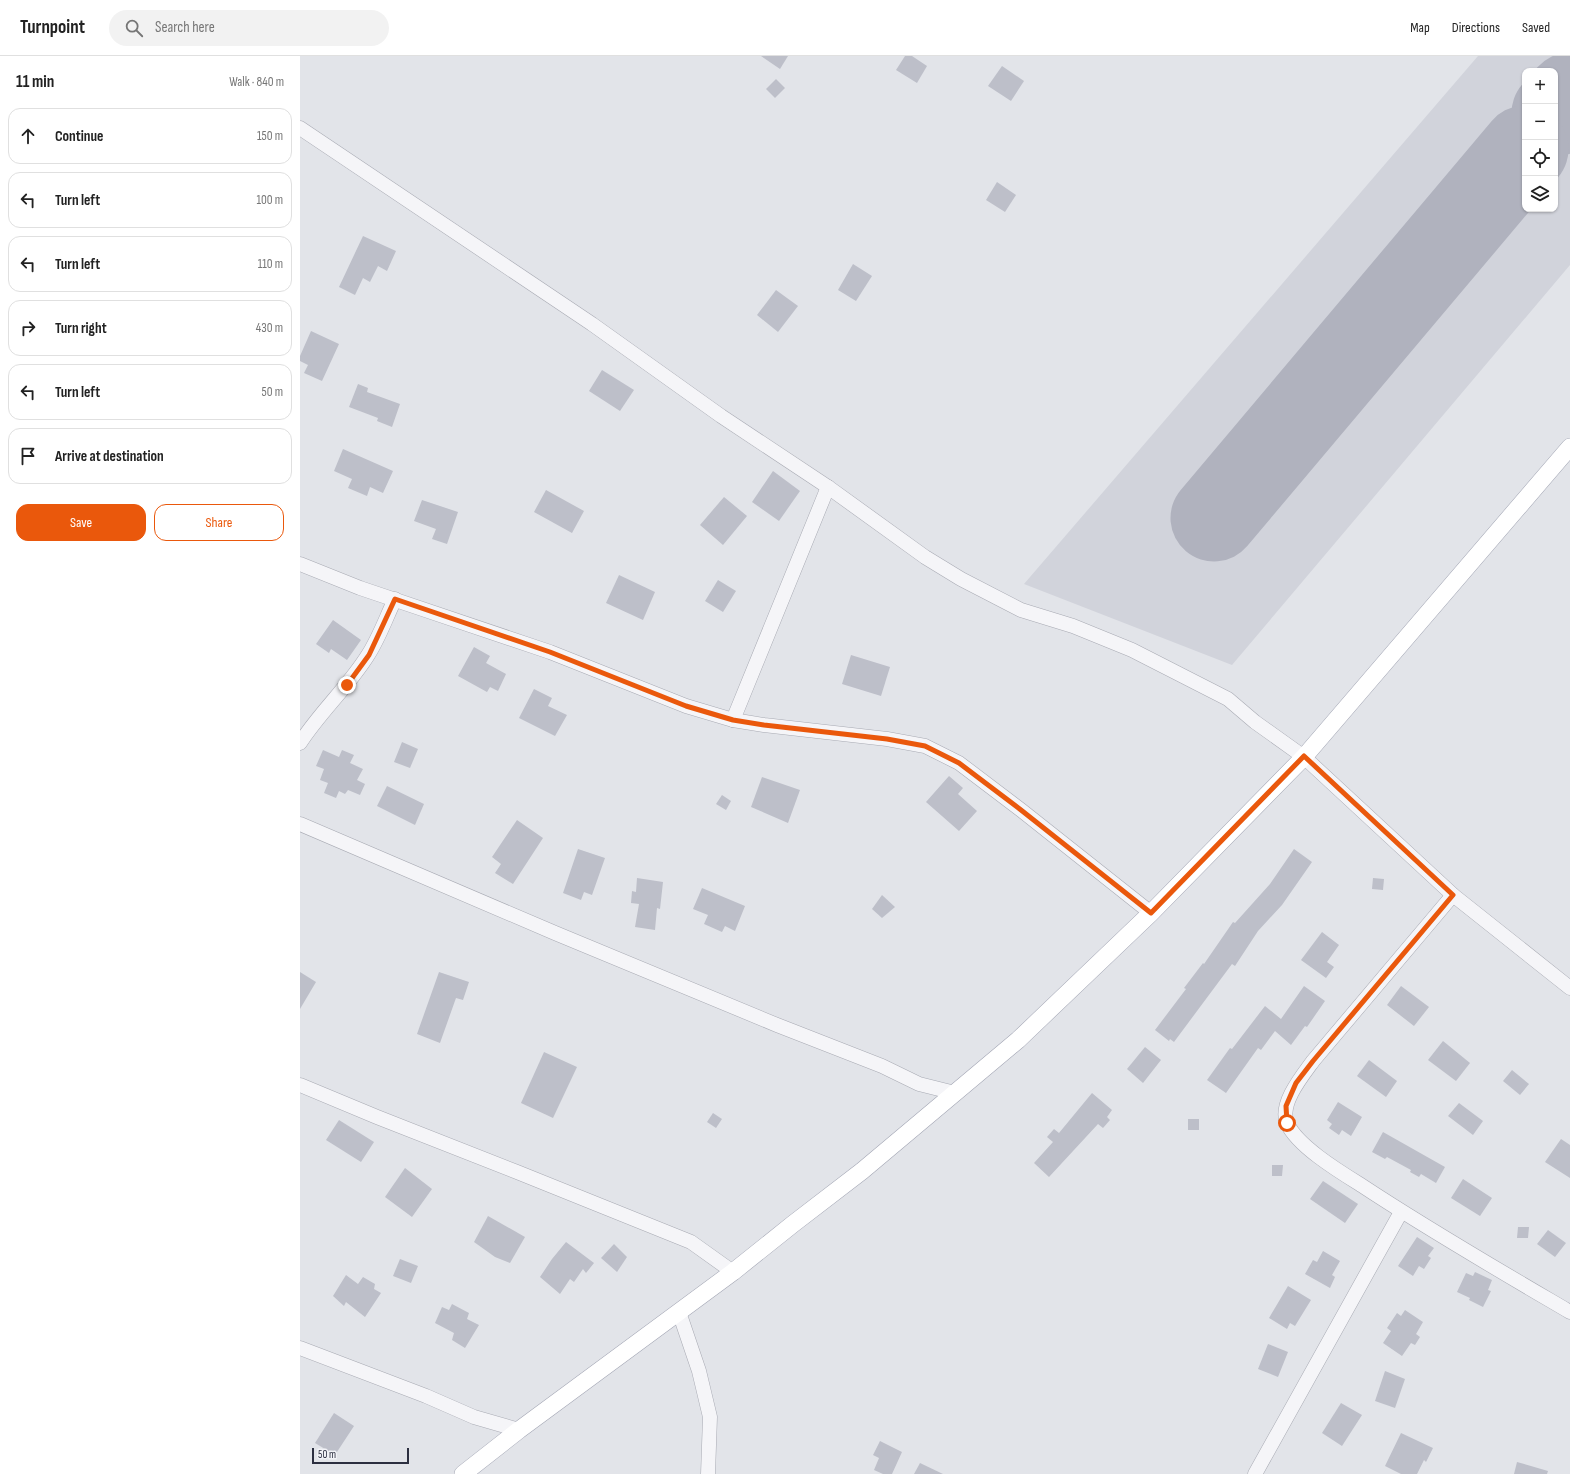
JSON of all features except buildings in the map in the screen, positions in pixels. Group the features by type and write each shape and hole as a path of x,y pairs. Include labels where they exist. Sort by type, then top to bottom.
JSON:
{"main road":[{"path":"463,1474 519,1430 733,1272 862,1171 1018,1040 1151,913 1304,756 1570,447"}],"street":[{"path":"300,128 592,324 721,416 828,487 925,557 962,579 1022,610 1073,626 1132,650 1186,676 1228,699 1255,722 1304,756 1453,895 1570,988"},
{"path":"733,720 828,487"},
{"path":"300,564 360,588 550,652 686,706 733,720 887,739 925,746 965,768 1021,810 1151,913"},
{"path":"300,743 311,725 347,685 369,655 395,599"},
{"path":"300,824 562,936 777,1025 882,1066 918,1084 955,1093"},
{"path":"1453,895 1296,1083 1286,1106 1287,1123 1301,1141 1326,1163 1401,1212 1570,1312"},
{"path":"300,1085 691,1242 733,1272"},
{"path":"1255,1474 1401,1212"},
{"path":"678,1312 699,1371 710,1417 708,1474"},
{"path":"300,1348 426,1396 474,1417 519,1430"}],"shaded area":[{"path":"1478,56 1570,56 1570,265 1232,665 1024,584"}],"runway":[{"path":"1558,110 1570,96"},
{"path":"1214,518 1522,153"}],"route":[{"path":"347,685 369,655 395,599 550,652 686,706 733,720 887,739 925,746 959,763 1151,913 1304,756 1453,895 1296,1083 1286,1106 1287,1123"}]}
